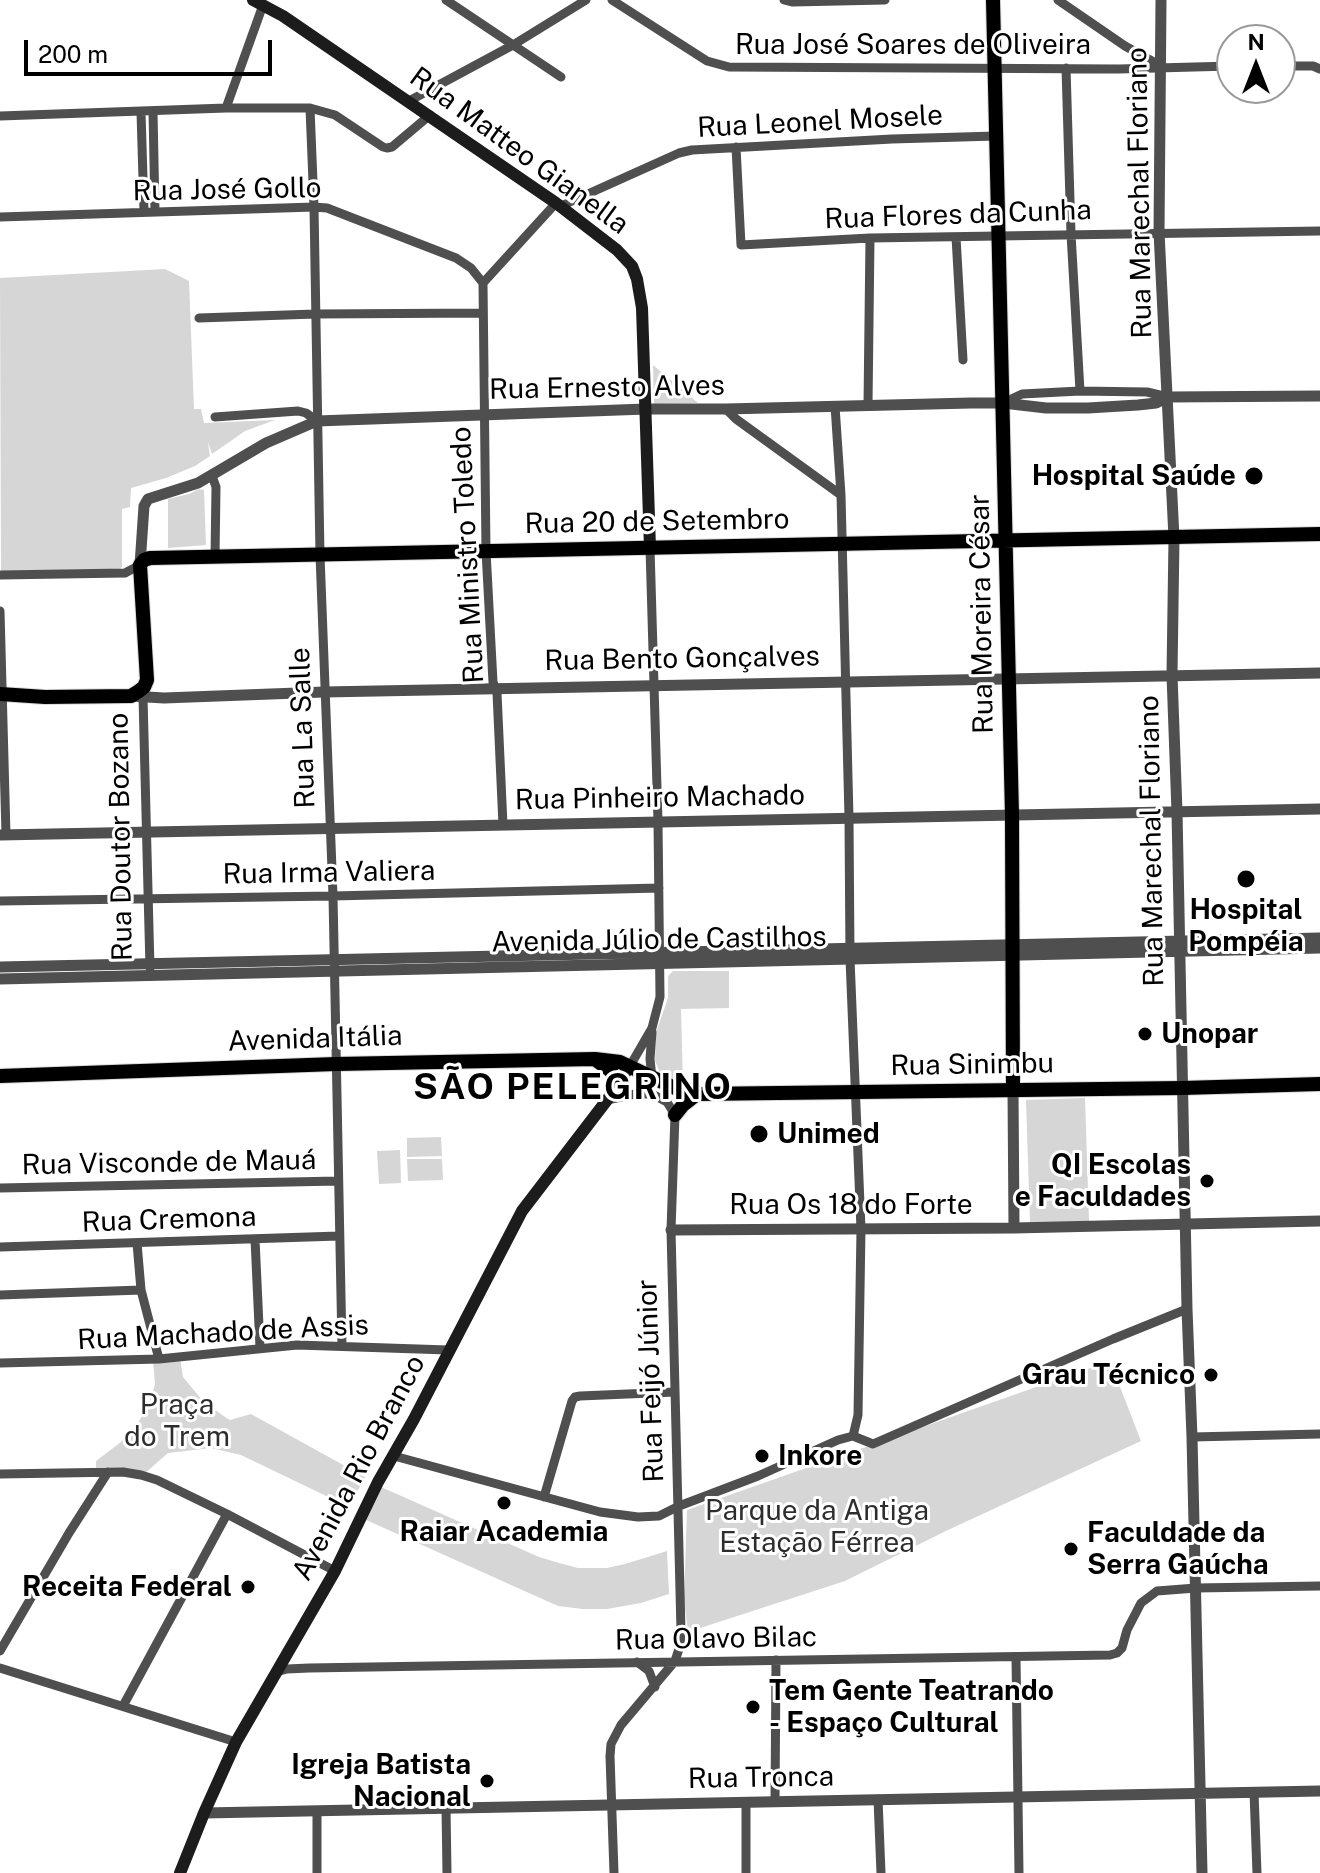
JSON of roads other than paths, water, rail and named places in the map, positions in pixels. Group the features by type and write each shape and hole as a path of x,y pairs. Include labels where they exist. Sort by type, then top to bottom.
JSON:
{"main road":[{"name":"Rua Moreira César","path":"993,0 1012,815 1013,1090"},
{"name":"Rua Matteo Gianella","path":"258,2 430,115 558,204 617,250 632,266 637,279 642,308 646,409"},
{"path":"646,409 650,548"},
{"name":"Rua 20 de Setembro","path":"140,565 150,558 1320,534"},
{"name":"Rua Doutor Bozano","path":"137,696 147,680 140,565"},
{"name":"Rua Bento Gonçalves","path":"2,698 137,696"},
{"path":"595,1059 610,1070 617,1086"},
{"name":"Avenida Itália","path":"0,1076 595,1059 609,1059 630,1066"},
{"name":"Rua Sinimbu","path":"630,1066 652,1078 697,1094 1320,1084"},
{"name":"Avenida Rio Branco","path":"180,1873 236,1742 335,1571 378,1482 522,1211 630,1066"},
{"path":"675,1115 697,1094"}],"street":[{"path":"446,0 561,77"},
{"path":"409,101 513,45 586,0"},
{"name":"Rua José Soares de Oliveira","path":"612,0 707,61 729,67 1119,69 1216,66"},
{"path":"784,0 885,0"},
{"path":"1058,0 1162,67"},
{"name":"Rua Marechal Floriano","path":"1161,0 1159,232 1174,538 1172,675 1202,1873"},
{"path":"226,108 258,2"},
{"path":"1119,69 1125,58 1125,46"},
{"path":"1296,66 1320,69"},
{"path":"1066,68 1080,391"},
{"path":"0,116 310,108 335,115 387,148 430,115"},
{"name":"Rua La Salle","path":"310,108 320,555 333,896 342,1346"},
{"path":"150,212 153,111"},
{"path":"141,112 150,212"},
{"name":"Rua Leonel Mosele","path":"558,204 692,150 996,136"},
{"name":"Rua Flores da Cunha","path":"736,147 741,245 870,238 1320,231"},
{"path":"483,283 558,204"},
{"name":"Rua José Gollo","path":"0,217 327,208 456,258 471,268 483,283"},
{"path":"956,237 963,360"},
{"path":"868,405 870,238"},
{"name":"Rua Ministro Toledo","path":"483,283 486,551 503,825"},
{"path":"199,318 483,313"},
{"name":"Rua Ernesto Alves","path":"1003,403 1022,394 1080,391 1147,392 1168,397 1320,396"},
{"name":"Rua Ernesto Alves","path":"215,417 298,411 317,421 646,409 1003,403 1046,408 1088,408 1156,403 1168,397"},
{"path":"835,406 843,544 850,954 861,1229 858,1415 853,1436"},
{"path":"726,409 841,495"},
{"path":"140,565 148,499 198,483 266,443 317,421"},
{"path":"212,476 216,487 215,557"},
{"path":"650,548 660,958 660,997 652,1028 652,1078"},
{"name":"Rua 20 de Setembro","path":"0,575 125,573 140,565"},
{"path":"0,611 3,835"},
{"name":"Rua Bento Gonçalves","path":"137,696 164,698 494,688 1320,673"},
{"name":"Rua Doutor Bozano","path":"147,680 164,698"},
{"name":"Rua Doutor Bozano","path":"137,696 146,832 150,969"},
{"name":"Rua Pinheiro Machado","path":"3,835 1320,809"},
{"name":"Rua Irma Valiera","path":"0,901 659,888"},
{"name":"Avenida Júlio de Castilhos","path":"1294,944 1320,938"},
{"name":"Avenida Júlio de Castilhos","path":"0,967 18,972 57,972 1179,946 1294,944 1320,948"},
{"name":"Avenida Júlio de Castilhos","path":"0,979 18,972"},
{"path":"630,1066 652,1028"},
{"name":"Rua Moreira César","path":"1013,1090 1014,1228"},
{"path":"607,1100 635,1094 658,1096 667,1102 675,1115"},
{"name":"Rua Feijó Júnior","path":"614,1873 611,1744 621,1725 675,1661 681,1631 671,1230 675,1115"},
{"name":"Rua Visconde de Mauá","path":"0,1188 338,1181"},
{"name":"Rua Os 18 do Forte","path":"671,1230 1014,1228 1320,1221"},
{"name":"Rua Cremona","path":"0,1247 339,1236"},
{"path":"255,1239 260,1348"},
{"path":"137,1243 141,1290 159,1359"},
{"path":"0,1295 141,1290"},
{"path":"394,1456 600,1512 638,1517 659,1516 838,1440 853,1436 873,1444 1187,1309"},
{"name":"Rua Machado de Assis","path":"0,1363 159,1359 297,1345 448,1350"},
{"path":"544,1497 575,1397 675,1392"},
{"path":"1192,1437 1320,1434"},
{"path":"0,1474 103,1472 141,1475 227,1514 335,1571"},
{"path":"0,1651 103,1472"},
{"path":"123,1706 227,1514"},
{"path":"1196,1588 1320,1586"},
{"name":"Rua Olavo Bilac","path":"275,1673 309,1668 1110,1655 1122,1648 1134,1615 1147,1597 1157,1591 1196,1588"},
{"path":"293,1641 297,1659 309,1668"},
{"path":"1016,1657 1019,1873"},
{"path":"775,1802 776,1660"},
{"path":"637,1662 649,1671 655,1687"},
{"path":"1,1670 236,1742"},
{"name":"Rua Tronca","path":"204,1813 1320,1791"},
{"path":"1254,1792 1257,1873"},
{"path":"878,1799 881,1873"},
{"path":"746,1802 746,1873"},
{"path":"446,1807 447,1873"},
{"path":"317,1811 317,1873"}],"place":[{"name":"Hospital Saúde","path":"1254,476"},
{"name":"Hospital Pompéia","path":"1246,879"},
{"name":"Unopar","path":"1145,1034"},
{"name":"Unimed","path":"759,1134"},
{"name":"QI Escolas e Faculdades","path":"1207,1181"},
{"name":"Grau Técnico","path":"1211,1375"},
{"name":"Inkore","path":"762,1456"},
{"name":"Raiar Academia","path":"504,1503"},
{"name":"Faculdade da Serra Gaúcha","path":"1071,1549"},
{"name":"Receita Federal","path":"248,1587"},
{"name":"Tem Gente Teatrando - Espaço Cultural","path":"753,1707"},
{"name":"Igreja Batista Nacional","path":"487,1781"}],"district":[{"name":"SÃO PELEGRINO","path":"573,1088"}],"park label":[{"name":"Praça do Trem","path":"177,1421"},
{"name":"Parque da Antiga Estação Férrea","path":"817,1527"}]}
